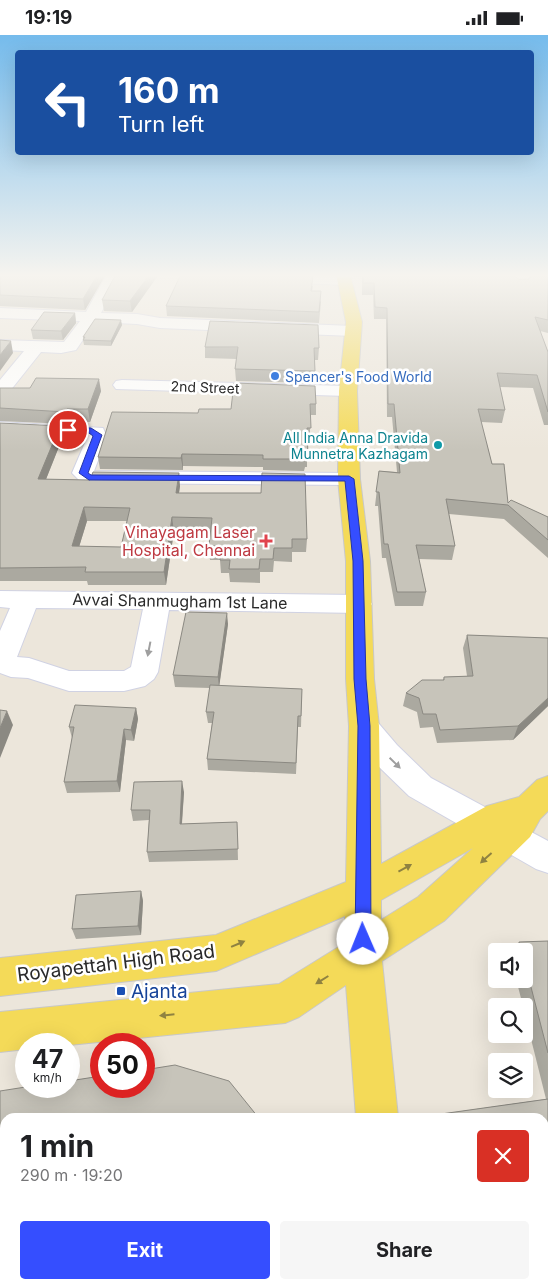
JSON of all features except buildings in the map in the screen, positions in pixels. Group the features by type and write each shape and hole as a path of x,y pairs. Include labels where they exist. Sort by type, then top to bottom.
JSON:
{"main road":[{"path":"353,332 348,391 349,479 358,561 360,679 364,726 363,954 376,1113"},
{"path":"0,1032 285,1003 430,909 519,814"},
{"name":"Royapettah High Road","path":"0,977 216,953 362,892 519,814"}],"street":[{"path":"0,345 60,348 70,346 80,332"},
{"path":"0,392 36,347"},
{"name":"2nd Street","path":"122,385 348,391"},
{"path":"0,428 96,432 97,437 84,473 85,476 94,478 349,479"},
{"path":"13,599 3,663 11,667 29,668 69,681 124,681 135,679 144,672 158,601"},
{"name":"Avvai Shanmugham 1st Lane","path":"13,599 359,604"},
{"path":"364,726 386,754 420,787 519,814 548,858"}],"place":[{"name":"Spencer's Food World","path":"275,376"},
{"name":"All India Anna Dravida Munnetra Kazhagam","path":"438,445"},
{"name":"Vinayagam Laser Hospital, Chennai","path":"266,541"},
{"name":"Ajanta","path":"121,991"}],"route":[{"path":"68,430 91,431 96,432 98,435 84,473 85,476 94,478 349,479 358,561 360,679 364,726 363,939"}]}
